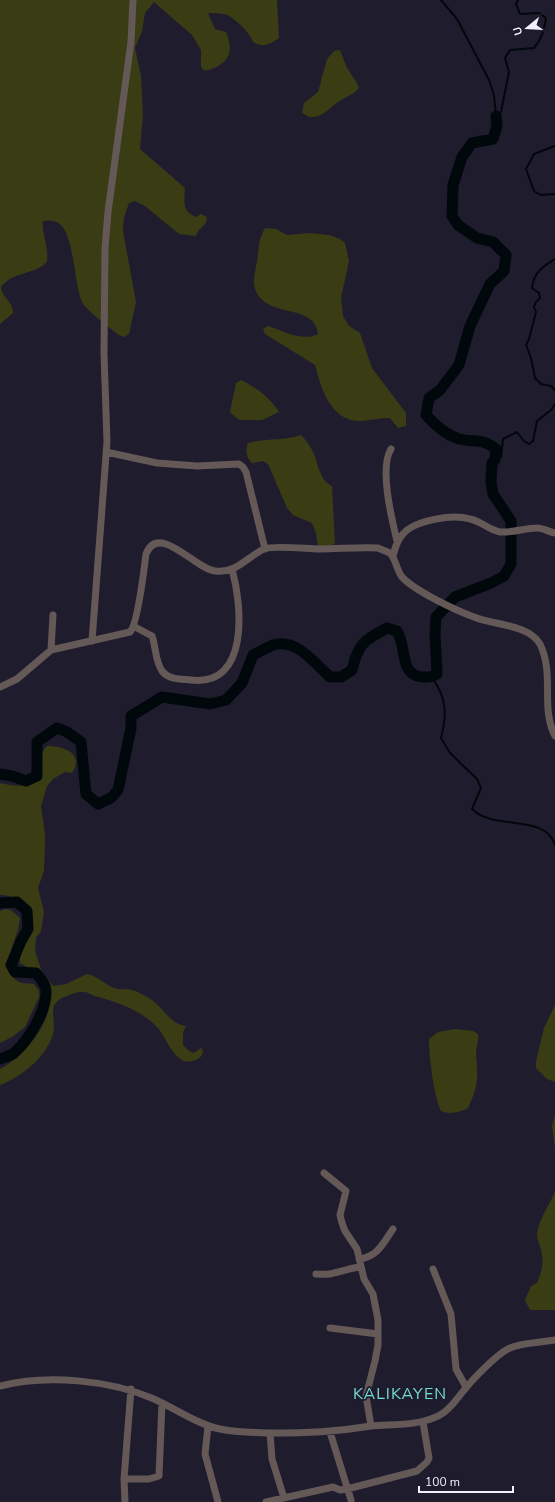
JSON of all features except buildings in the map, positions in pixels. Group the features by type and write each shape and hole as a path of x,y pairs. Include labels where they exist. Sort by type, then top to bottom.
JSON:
{"street":[{"path":"92,641 106,452 105,248 108,212 131,42 133,0"},
{"path":"391,450 386,460 387,491 397,541"},
{"path":"106,452 157,464 197,466 239,464 246,472 265,549"},
{"path":"393,556 397,541 403,533 412,528 442,518 470,518 483,524 491,530 501,532 519,532 538,528 555,533"},
{"path":"0,687 17,679 51,650 125,635 130,632 135,627 146,554 152,544 162,542 168,544 194,562 215,571 232,569 265,549 378,548 384,549 393,556 402,576 419,590 482,620 520,630 531,635 539,643 546,661 552,692 548,717 555,736"},
{"path":"135,627 146,631 152,636 160,666 166,675 172,678 204,680 217,675 231,660 236,652 239,602 232,569"},
{"path":"51,650 53,615"},
{"path":"324,1173 346,1192 340,1215 342,1223 345,1231 355,1244 360,1267 376,1306 378,1334 375,1361 366,1396 371,1426"},
{"path":"359,1259 369,1258 375,1254 393,1229"},
{"path":"316,1274 331,1275 360,1267"},
{"path":"433,1269 451,1314 456,1369 466,1388"},
{"path":"330,1328 378,1334"},
{"path":"0,1386 14,1382 34,1381 84,1382 131,1389 208,1426 239,1432 330,1432 371,1426 423,1422 446,1411 466,1388 501,1353 508,1348 520,1344 555,1340"},
{"path":"125,1502 124,1479 131,1389"},
{"path":"124,1479 149,1479 159,1476 161,1473 162,1403"},
{"path":"266,1502 333,1487 340,1490 347,1489 378,1479 413,1472 423,1465 429,1458 423,1422"},
{"path":"208,1426 205,1454 218,1502"},
{"path":"330,1432 351,1500"},
{"path":"270,1433 272,1459 284,1498"}],"green space":[{"path":"0,0 277,0 279,38 266,45 260,45 253,42 246,31 231,17 222,14 208,13 215,29 226,32 230,47 228,58 224,62 213,69 205,71 201,67 201,50 192,35 154,2 145,13 142,31 135,48 141,76 143,115 140,149 185,188 185,206 188,212 196,217 201,214 207,217 206,223 198,231 196,236 179,234 145,206 135,201 129,203 124,217 123,231 136,302 129,334 124,337 119,335 99,319 82,302 79,294 69,240 61,225 57,222 48,220 43,221 47,262 35,270 11,278 1,287 3,294 13,309 13,313 0,324"},
{"path":"340,50 347,68 359,88 338,102 328,111 318,116 309,117 302,113 304,103 318,92 327,59 334,51"},
{"path":"265,228 276,229 287,235 310,233 329,235 340,239 345,243 349,261 341,298 343,316 349,326 360,333 372,368 406,413 406,426 398,428 390,418 362,421 351,420 342,416 335,410 324,393 315,365 265,334 263,329 268,326 286,333 306,337 318,334 315,324 308,318 300,314 269,305 261,299 255,289 254,278 259,244"},
{"path":"241,380 262,393 279,412 262,420 239,420 230,412 236,383"},
{"path":"301,435 311,448 324,479 332,486 335,544 324,547 318,546 316,533 312,523 293,515 287,508 268,464 263,461 252,463 247,454 248,443"},
{"path":"47,746 65,749 74,756 76,760 72,773 65,772 53,779 47,786 41,806 45,847 44,871 38,888 44,912 41,931 36,938 35,951 42,972 53,986 66,984 87,974 94,976 114,988 133,990 146,996 171,1019 180,1025 186,1026 183,1033 183,1045 189,1051 194,1053 201,1048 203,1050 201,1056 196,1060 189,1062 178,1057 157,1027 136,1011 87,992 80,992 60,999 56,1004 53,1014 54,1031 48,1045 38,1060 24,1072 0,1085 0,1069 22,1053 32,1041 41,1028 47,1014 50,1001 48,988 41,976 34,970 20,963 23,947 31,922 31,914 28,907 10,896 0,895 0,783 18,786 28,784 37,779 42,775 42,756 44,749"},
{"path":"5,909 11,910 20,918 9,959 10,972 19,982 34,984 39,991 39,997 25,1027 12,1037 0,1043 0,911"},
{"path":"555,1005 555,1082 547,1079 536,1068 536,1062 544,1028"},
{"path":"455,1029 473,1031 478,1034 476,1053 477,1081 468,1108 458,1112 448,1113 441,1111 438,1105 431,1066 429,1039 438,1032"},
{"path":"555,1115 555,1148 552,1126"},
{"path":"555,1191 555,1310 530,1310 525,1300 531,1286 537,1283 542,1266 542,1254 537,1236 538,1228"}],"waterway":[{"path":"441,0 457,19 489,80 494,95 496,116"},
{"path":"496,116 501,112 509,72 505,58 510,50 534,48 541,38 546,18 539,13 520,14 516,4 518,0"},
{"path":"0,774 26,781 37,776 37,742 57,728 67,732 81,742 86,794 98,804 111,798 118,790 131,728 131,716 162,697 210,704 226,700 242,683 253,655 273,645 282,644 297,648 330,677 341,677 352,670 354,661 363,644 387,628 397,631 400,637 407,666 410,671 415,675 422,677 430,677 437,674 435,634 436,617 455,597 491,583 504,576 511,564 511,521 493,494 491,482 492,463 495,460 496,449 486,443 454,437 441,429 426,415 429,398 440,390 459,365 470,326 490,284 504,271 506,255 493,242 477,238 458,225 452,216 453,185 462,157 472,143 493,139 497,126 496,116"},
{"path":"555,146 534,154 526,169 534,191 541,195 555,194"},
{"path":"555,259 539,270 533,282 532,288 539,293 540,298 534,307 536,312 526,345 531,358 535,378 541,384 551,386 555,390"},
{"path":"492,463 501,457 503,439 517,432 524,441 529,444 533,441 537,421 551,410 555,404"},
{"path":"431,677 443,699 445,714 441,738 450,753 477,779 481,788 472,809 481,816 530,825 541,829 549,835 555,845"},
{"path":"0,903 17,902 27,911 28,929 21,941 11,965 15,972 36,973 46,988 43,1007 31,1033 14,1053 0,1059"}],"district":[{"name":"KALIKAYEN","path":"400,1394"}]}
